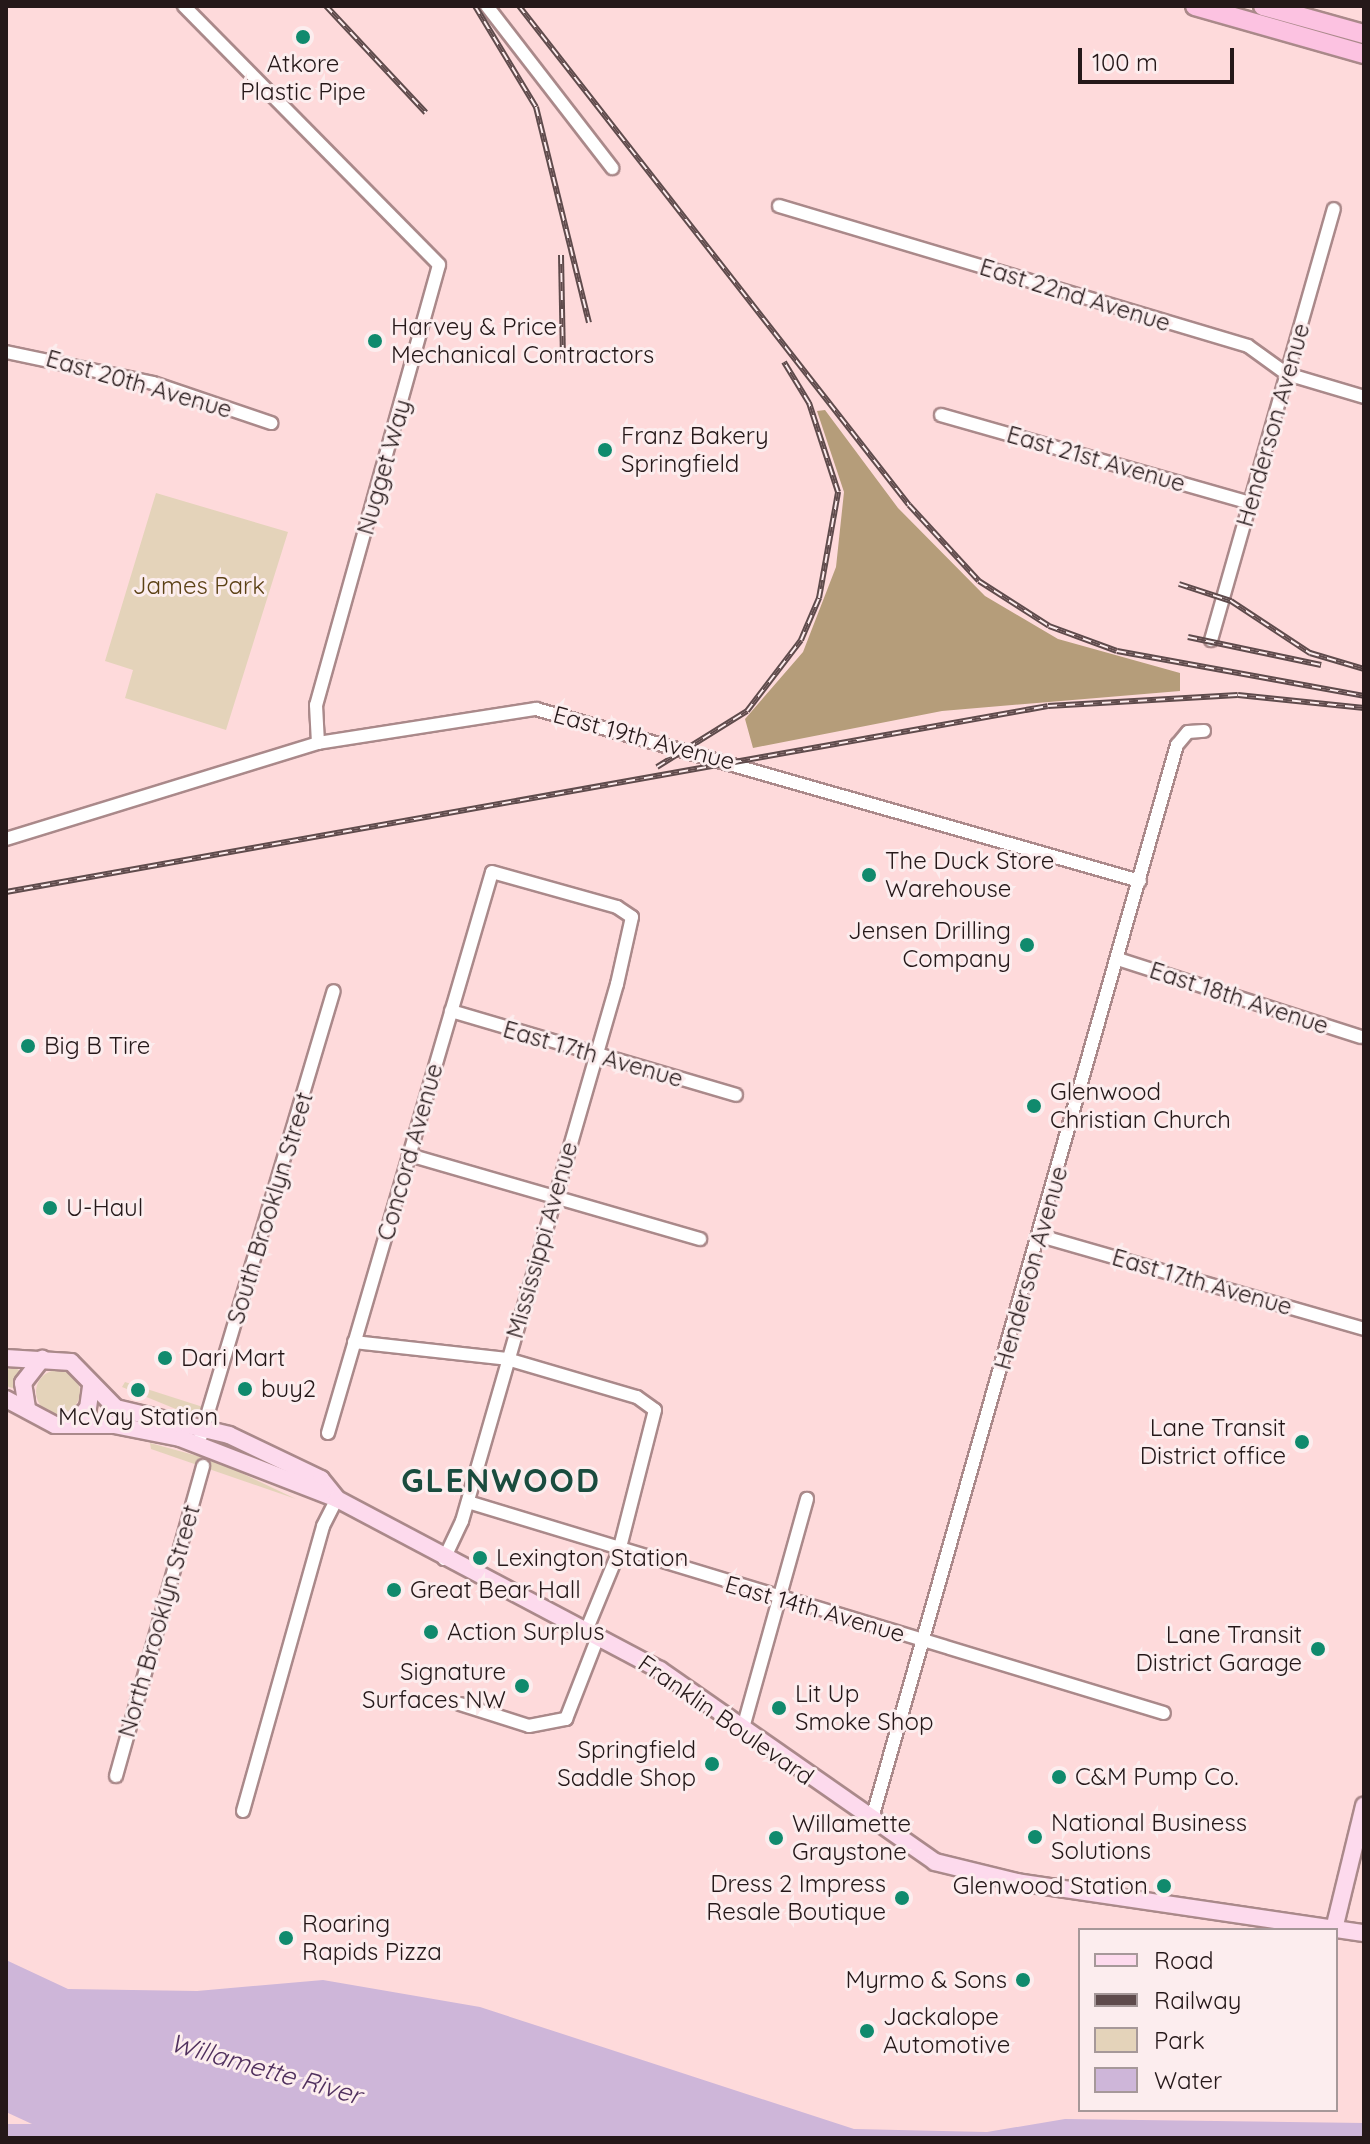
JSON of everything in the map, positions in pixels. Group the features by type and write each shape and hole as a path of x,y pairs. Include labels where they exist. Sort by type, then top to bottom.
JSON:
{"highway":[{"path":"1195,6 1364,54"},
{"path":"1263,6 1364,34"}],"main road":[{"name":"Franklin Boulevard","path":"6,1358 71,1362 91,1387 123,1411 204,1425 321,1479 337,1499"},
{"path":"27,1408 23,1383 42,1359"},
{"path":"73,1424 88,1408 91,1387"},
{"name":"Franklin Boulevard","path":"6,1399 27,1408 49,1424 73,1424 198,1443 309,1494 337,1499 444,1559 592,1634 743,1728 871,1822 935,1862 974,1875 1327,1928"},
{"path":"1334,1928 1364,1806"},
{"name":"Franklin Boulevard","path":"1338,1930 1364,1933"}],"street":[{"name":"Nugget Way","path":"184,6 439,265 316,705 318,743"},
{"path":"487,6 612,168"},
{"name":"East 22nd Avenue","path":"779,206 1248,346 1287,374 1364,397"},
{"name":"Henderson Avenue","path":"1211,640 1334,209"},
{"name":"East 20th Avenue","path":"6,352 153,383 271,423"},
{"name":"East 21st Avenue","path":"941,415 1250,503"},
{"name":"East 19th Avenue","path":"6,839 318,743 519,709 561,713 1140,881"},
{"name":"Henderson Avenue","path":"871,1822 1040,1236 1177,745 1188,732 1204,731"},
{"name":"Mississippi Avenue","path":"444,1559 468,1502 596,1056 632,917 492,872"},
{"name":"Concord Avenue","path":"328,1433 492,872"},
{"name":"East 18th Avenue","path":"1118,959 1361,1037"},
{"name":"South Brooklyn Street","path":"198,1443 334,991"},
{"name":"East 17th Avenue","path":"451,1011 736,1095"},
{"path":"409,1155 700,1239"},
{"name":"East 17th Avenue","path":"1040,1236 1364,1329"},
{"path":"354,1342 507,1359 637,1397 655,1410 619,1551 563,1721 529,1726 460,1704"},
{"name":"North Brooklyn Street","path":"116,1776 203,1466"},
{"path":"243,1811 323,1526 337,1499"},
{"path":"743,1728 807,1499"},
{"name":"East 14th Avenue","path":"468,1502 619,1551 1164,1713"}],"green space":[{"name":"James Park","path":"156,493 288,532 226,730 125,698 133,670 105,661"},
{"path":"13,1368 20,1371 23,1378 20,1385 13,1388 6,1385 3,1378 6,1371"},
{"path":"58,1370 73,1377 80,1392 73,1407 58,1414 43,1407 36,1392 43,1377"},
{"path":"125,1382 203,1407 202,1410 188,1414 122,1387"},
{"path":"150,1443 216,1461 296,1499 151,1449"}],"shaded area":[{"path":"825,410 898,508 985,596 1058,639 1180,673 1180,691 942,711 753,748 745,719 803,652 836,567 844,492 817,411"}],"water":[{"name":"Willamette River","path":"6,1960 68,1989 197,1991 323,1980 480,2007 854,2129 987,2132 1065,2119 1364,2123 1364,2138 6,2138 6,2124 32,2124 6,2112"}],"railway":[{"path":"326,6 426,113"},
{"path":"475,6 536,107 589,323"},
{"path":"519,6 909,505 979,581 1049,626 1117,651 1364,696"},
{"path":"561,255 563,359"},
{"path":"657,767 747,711 801,640 819,598 838,492 809,403 784,362"},
{"path":"1179,584 1231,601 1310,653 1364,669"},
{"path":"1188,637 1321,665"},
{"path":"6,892 1048,706 1238,695 1364,708"}],"place":[{"name":"Atkore Plastic Pipe","path":"303,37"},
{"name":"Harvey & Price Mechanical Contractors","path":"375,341"},
{"name":"Franz Bakery Springfield","path":"605,450"},
{"name":"The Duck Store Warehouse","path":"869,875"},
{"name":"Jensen Drilling Company","path":"1027,945"},
{"name":"Big B Tire","path":"28,1046"},
{"name":"Glenwood Christian Church","path":"1034,1106"},
{"name":"U-Haul","path":"50,1208"},
{"name":"Dari Mart","path":"165,1358"},
{"name":"buy2","path":"245,1389"},
{"name":"McVay Station","path":"138,1390"},
{"name":"Lane Transit District office","path":"1302,1442"},
{"name":"Lexington Station","path":"480,1558"},
{"name":"Great Bear Hall","path":"394,1590"},
{"name":"Action Surplus","path":"431,1632"},
{"name":"Lane Transit District Garage","path":"1318,1649"},
{"name":"Signature Surfaces NW","path":"522,1686"},
{"name":"Lit Up Smoke Shop","path":"779,1708"},
{"name":"Springfield Saddle Shop","path":"712,1764"},
{"name":"C&M Pump Co.","path":"1059,1777"},
{"name":"National Business Solutions","path":"1035,1837"},
{"name":"Willamette Graystone","path":"776,1838"},
{"name":"Glenwood Station","path":"1164,1886"},
{"name":"Dress 2 Impress Resale Boutique","path":"902,1898"},
{"name":"Roaring Rapids Pizza","path":"286,1938"},
{"name":"Myrmo & Sons","path":"1023,1980"},
{"name":"Jackalope Automotive","path":"867,2031"}],"district":[{"name":"GLENWOOD","path":"501,1480"}]}
